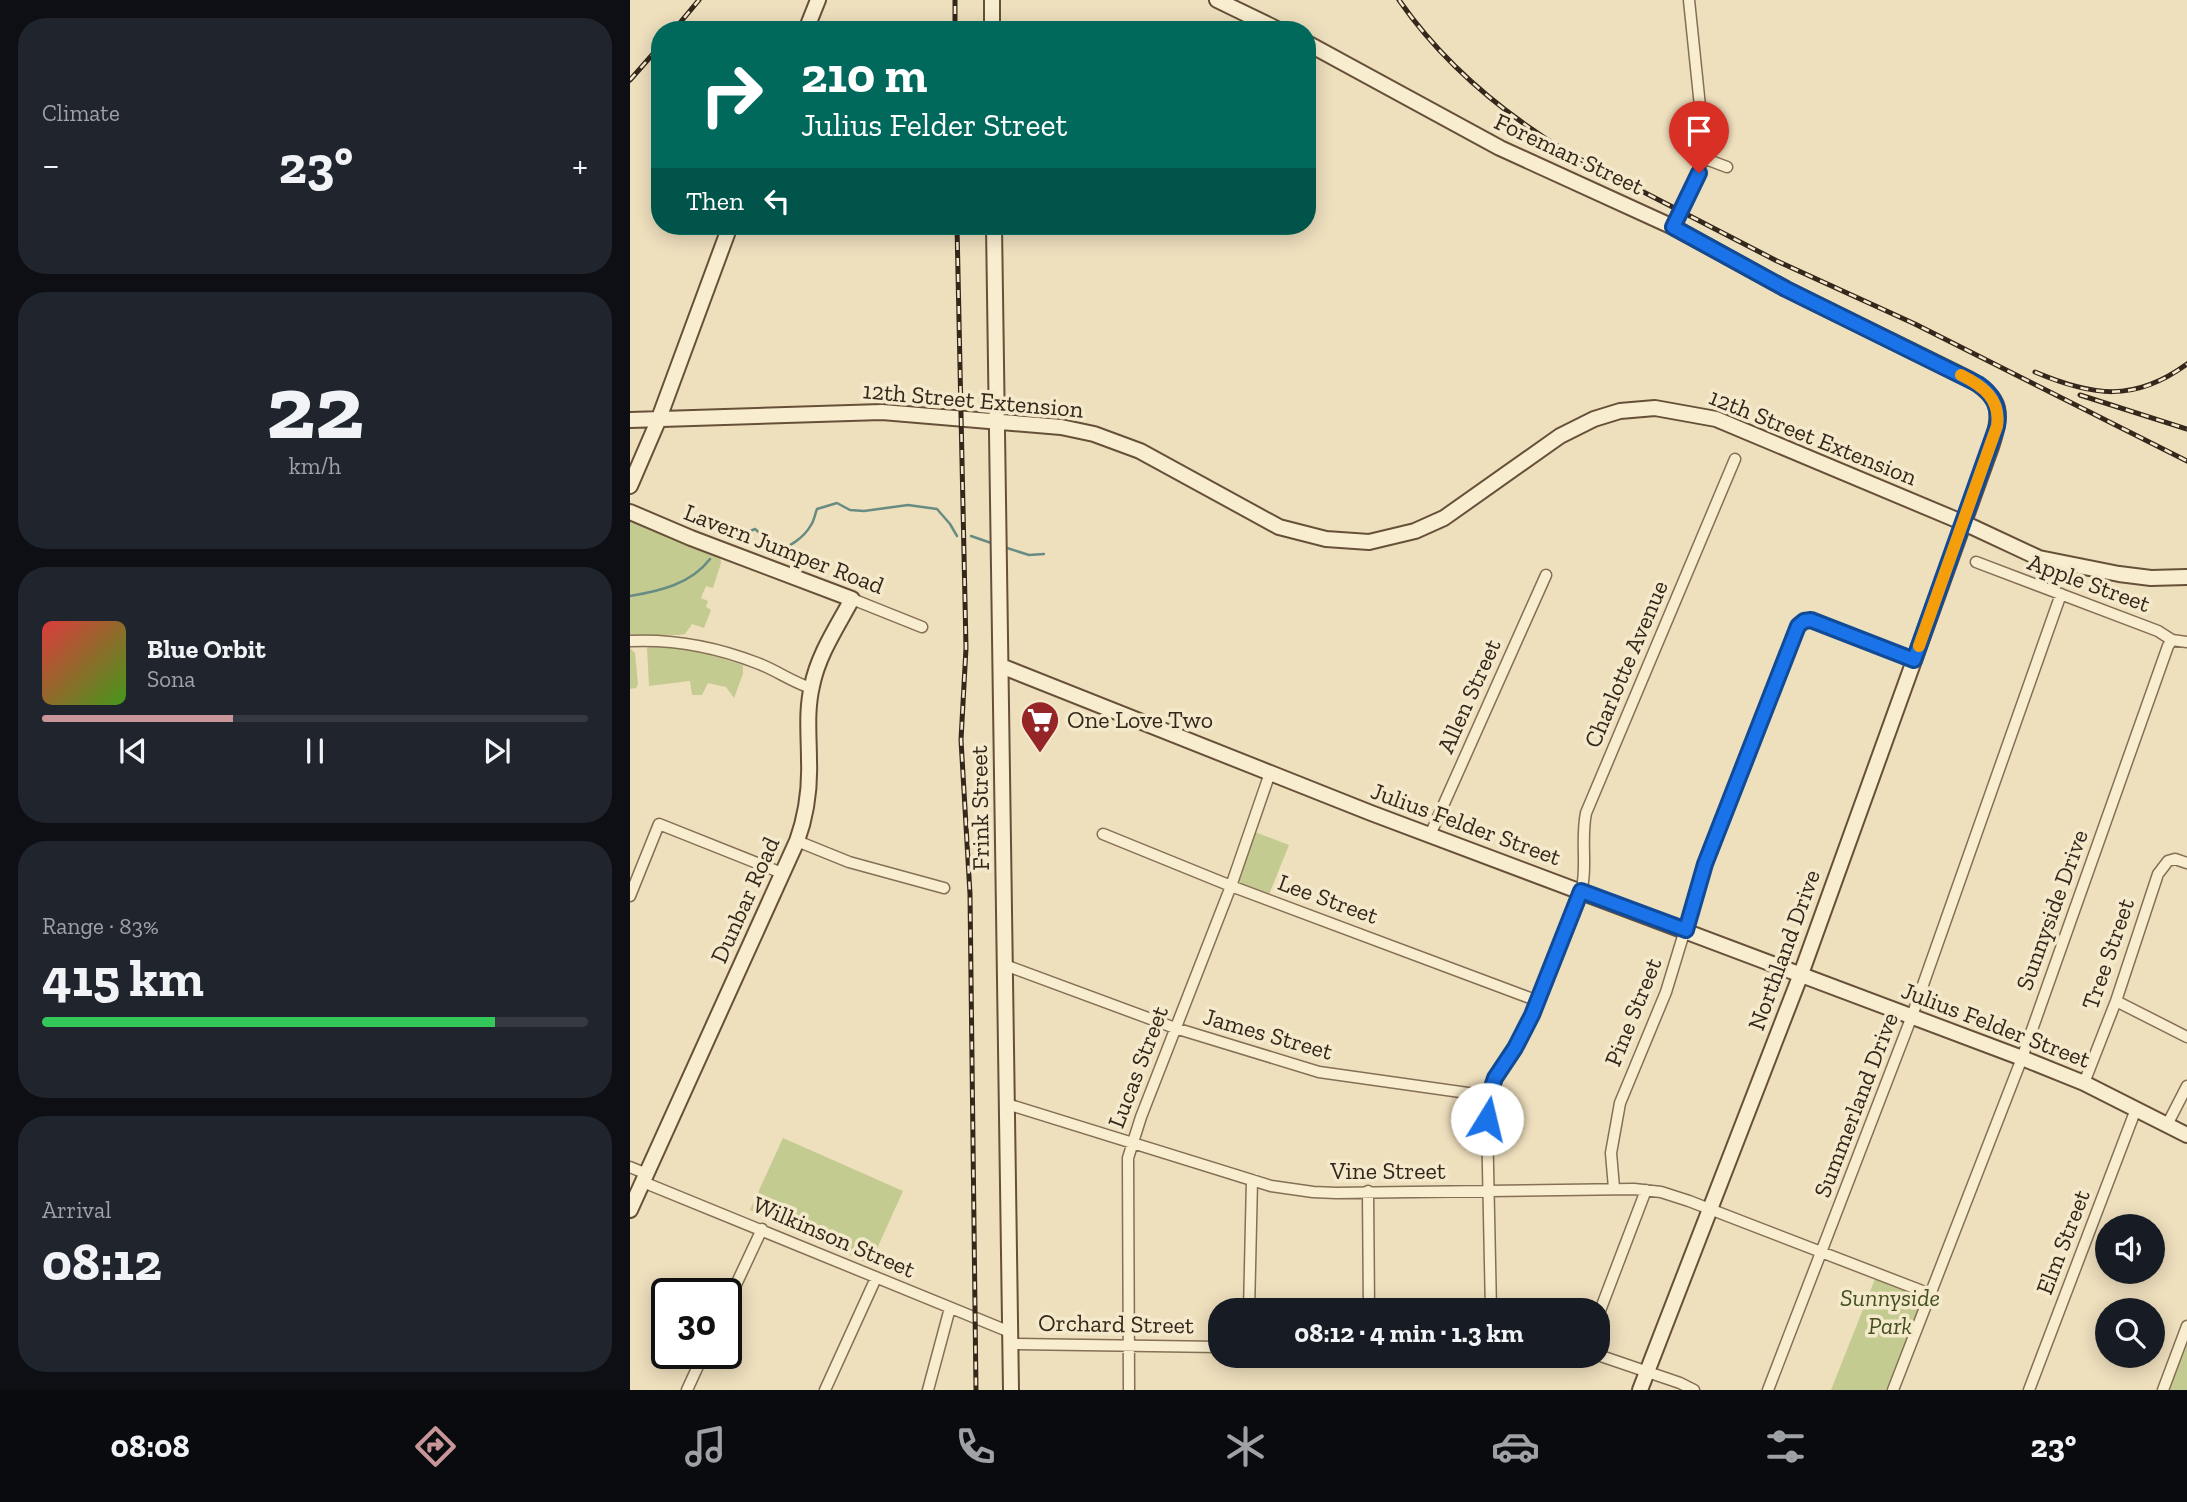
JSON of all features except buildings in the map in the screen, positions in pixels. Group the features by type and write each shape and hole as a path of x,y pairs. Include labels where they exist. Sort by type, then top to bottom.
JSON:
{"street":[{"path":"810,21 818,0"},
{"path":"992,0 992,21"},
{"path":"1217,0 1260,21"},
{"path":"1673,227 1690,194 1703,158 1689,0"},
{"name":"Foreman Street","path":"1316,48 1500,148 1673,227 1786,289 1978,384 1990,394 1998,412 1997,426 1964,523"},
{"path":"1703,158 1727,167"},
{"path":"630,486 658,421 727,235"},
{"name":"Frink Street","path":"994,235 1012,1390"},
{"name":"12th Street Extension","path":"630,420 859,412 1062,427 1094,434 1140,451 1247,512 1279,527 1326,539 1370,542 1391,539 1444,518 1486,491 1544,447 1594,419 1620,411 1655,408 1716,419 1964,523 2039,558 2119,574 2151,578 2187,577"},
{"name":"Charlotte Avenue","path":"1489,1096 1495,1078 1515,1048 1538,1002 1581,891 1586,858 1583,835 1586,813 1735,459"},
{"name":"Lavern Jumper Road","path":"630,512 922,627"},
{"name":"Northland Drive","path":"1640,1390 1801,974 1964,523"},
{"name":"Apple Street","path":"1976,562 2158,631 2172,640 2187,642"},
{"name":"Allen Street","path":"1430,835 1546,575"},
{"name":"Summerland Drive","path":"1768,1390 1912,1016 2061,594"},
{"name":"Dunbar Road","path":"630,1210 797,841 803,823 809,780 808,719 811,688 821,657 852,599"},
{"name":"Pine Street","path":"1614,1188 1612,1146 1620,1103 1666,992 1705,864 1794,633 1804,621 1811,620 1914,660"},
{"name":"Sunnyside Drive","path":"1893,1390 2022,1058 2172,640"},
{"path":"630,641 663,641 704,647 757,663 811,688"},
{"name":"Julius Felder Street","path":"1000,666 1430,835 2022,1058 2084,1083 2187,1135"},
{"name":"Lucas Street","path":"1129,1390 1127,1166 1132,1142 1230,886 1270,773"},
{"path":"630,896 659,824 782,873"},
{"name":"Lee Street","path":"1103,834 1230,886 1538,1002"},
{"path":"797,841 849,862 944,888"},
{"name":"Tree Street","path":"2084,1083 2116,1001 2161,868 2168,860 2187,863"},
{"name":"James Street","path":"1005,965 1175,1028 1319,1072 1489,1096"},
{"path":"2116,1001 2187,1037"},
{"path":"2166,1125 2187,1086"},
{"path":"1489,1096 1487,1119 1492,1298"},
{"name":"Vine Street","path":"1007,1104 1272,1186 1313,1192 1646,1189 1675,1195 1930,1294"},
{"name":"Elm Street","path":"2029,1390 2136,1109"},
{"name":"Wilkinson Street","path":"630,1167 645,1178 950,1308 1010,1338"},
{"path":"1249,1298 1252,1180"},
{"path":"1605,1298 1646,1189"},
{"path":"1368,1191 1369,1298"},
{"path":"739,1278 762,1229"},
{"path":"825,1390 876,1278"},
{"path":"928,1390 950,1308"},
{"path":"2163,1390 2187,1326"},
{"name":"Orchard Street","path":"1010,1338 1208,1347"},
{"path":"1610,1359 1694,1390"},
{"path":"687,1390 697,1369"}],"green space":[{"path":"630,522 720,556 721,563 713,588 706,586 701,598 708,601 706,607 711,610 704,628 692,624 685,634 630,635"},
{"path":"652,646 692,649 743,665 743,674 734,698 726,687 708,683 702,695 692,695 690,681 649,686 647,648"},
{"path":"630,648 635,653 638,684 636,688 630,689"},
{"path":"1255,832 1289,845 1268,897 1234,883"},
{"path":"783,1138 903,1191 870,1264 750,1210"},
{"name":"Sunnyside Park","path":"1875,1279 1924,1296 1886,1390 1831,1390"},
{"path":"2187,1337 2187,1390 2166,1390"}],"waterway":[{"path":"748,532 755,529 774,552 800,538 812,523 817,509 837,503 850,510 864,511 908,505 937,509 957,536"},
{"path":"971,536 994,544"},
{"path":"1004,547 1029,555 1044,554"},
{"path":"630,596 674,585 694,575 710,559"}],"railway":[{"path":"682,21 699,0"},
{"path":"955,0 955,21"},
{"path":"1399,0 1436,46 1477,87 1523,123 1572,155 1777,261 1915,324 2187,461"},
{"path":"630,80 651,56"},
{"path":"957,235 966,648 961,740 970,894 976,1390"},
{"path":"2035,372 2075,386 2112,392 2149,385 2168,377 2187,364"},
{"path":"2080,395 2187,429"}],"slow traffic":[{"path":"1919,646 1997,426 1998,412 1990,394 1961,375"}],"place":[{"name":"One Love Two","path":"1040,754"}],"route":[{"path":"1487,1119 1487,1104 1495,1078 1515,1048 1538,1002 1581,891 1686,930 1705,864 1798,626 1811,620 1914,660 1997,426 1998,412 1994,400 1978,384 1786,289 1673,227 1699,173"}]}
